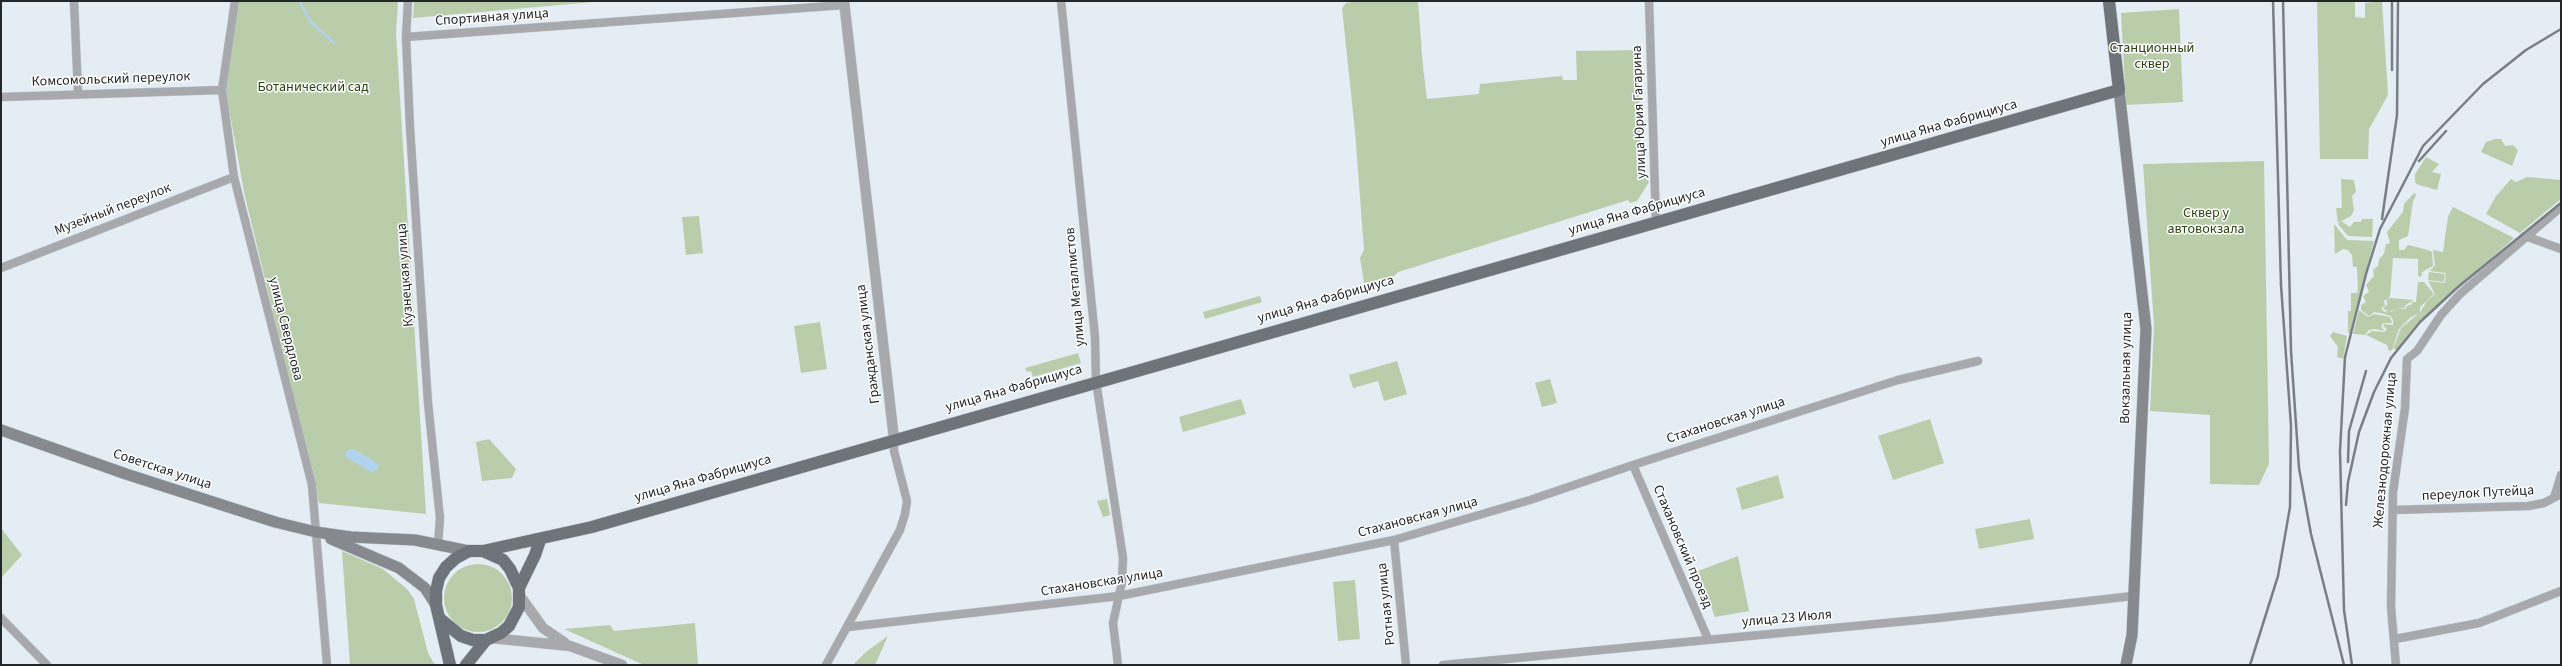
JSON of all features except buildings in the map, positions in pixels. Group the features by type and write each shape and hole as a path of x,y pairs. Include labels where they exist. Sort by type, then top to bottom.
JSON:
{"main road":[{"name":"Вокзальная улица","path":"2109,1 2146,329 2132,635 2126,665"},
{"name":"улица Яна Фабрициуса","path":"483,551 540,540 2120,90"},
{"name":"Советская улица","path":"1,430 126,474 275,522 316,532 351,537 415,540 469,552"},
{"name":"Советская улица","path":"316,532 399,568 422,584 436,605"},
{"path":"519,592 540,540"},
{"path":"450,665 436,605 436,591 439,578 446,567 456,558 469,552 483,551 503,560 510,569 519,592 519,607 509,626 489,639 466,665"},
{"path":"439,618 460,636 473,640 489,639"}],"street":[{"path":"74,1 78,93"},
{"name":"улица Свердлова","path":"235,1 222,90 234,177 312,485 327,665"},
{"name":"Кузнецкая улица","path":"408,1 406,37 428,403 440,518 438,546"},
{"name":"улица Металлистов","path":"1061,1 1094,337 1096,381 1123,558 1119,596 1113,623 1118,665"},
{"name":"улица Юрия Гагарина","path":"1649,1 1656,223"},
{"name":"Спортивная улица","path":"406,37 844,3"},
{"name":"Гражданская улица","path":"826,665 900,530 907,501 894,451 894,439 844,3"},
{"name":"Комсомольский переулок","path":"1,97 78,93 222,90"},
{"name":"Музейный переулок","path":"1,268 234,177"},
{"name":"Железнодорожная улица","path":"2396,665 2395,639 2391,607 2390,568 2393,492 2405,408 2407,359 2417,351 2441,315 2460,294 2525,236 2561,207"},
{"path":"2525,236 2561,249"},
{"name":"Стахановская улица","path":"848,627 1119,596 1394,540 1530,500 1633,464 1898,380 1978,361"},
{"name":"Стахановский проезд","path":"1633,464 1708,640"},
{"path":"2558,495 2561,475"},
{"name":"переулок Путейца","path":"2393,510 2528,506 2544,503 2558,495"},
{"name":"Ротная улица","path":"1394,540 1406,665"},
{"path":"2395,639 2479,623 2561,591"},
{"path":"519,592 543,628 570,646 622,665"},
{"name":"улица 23 Июля","path":"1443,665 1939,618 2134,596"},
{"path":"1,618 47,665"},
{"path":"489,639 570,646"}],"green space":[{"name":"Ботанический сад","path":"237,1 398,1 396,34 426,514 319,503 244,192 226,92"},
{"path":"414,1 605,1 413,18"},
{"path":"1357,1 1418,1 1427,99 1479,94 1480,84 1562,76 1563,80 1577,80 1576,51 1638,50 1641,176 1645,176 1649,182 1637,201 1630,203 1628,200 1398,272 1394,276 1364,283 1360,258 1364,250 1355,131 1342,8 1346,3"},
{"path":"2317,1 2355,1 2355,17 2365,18 2365,3 2382,1 2388,95 2369,129 2368,159 2320,159"},
{"name":"Станционный сквер","path":"2179,9 2183,102 2126,105 2121,13"},
{"path":"2501,139 2505,146 2513,145 2518,150 2512,166 2481,152 2486,142"},
{"path":"2426,157 2439,164 2432,172 2441,174 2437,190 2416,184 2415,181 2415,174"},
{"name":"Сквер у автовокзала","path":"2264,161 2269,464 2259,485 2210,484 2210,415 2150,411 2154,326 2143,164"},
{"path":"2527,177 2561,180 2561,199 2520,233 2486,214 2496,196 2511,179 2516,182"},
{"path":"2341,179 2354,180 2356,192 2352,196 2354,210 2351,216 2338,223 2336,208 2342,208"},
{"path":"2414,193 2416,194 2413,201 2408,236 2399,240 2399,250 2404,250 2408,245 2428,250 2432,252 2433,266 2422,272 2421,277 2418,276 2418,259 2393,258 2390,296 2387,300 2384,300 2385,306 2381,308 2384,312 2389,310 2391,312 2396,309 2405,309 2408,305 2411,305 2412,302 2416,302 2418,282 2424,282 2434,294 2420,307 2420,313 2426,302 2435,294 2428,281 2445,283 2446,273 2430,271 2435,265 2433,250 2443,252 2448,217 2453,207 2514,238 2419,321 2397,349 2393,349 2401,328 2418,314 2411,317 2399,329 2392,350 2389,351 2387,345 2366,335 2372,331 2384,332 2387,329 2383,326 2384,324 2393,325 2391,316 2374,312 2369,316 2361,310 2361,305 2366,302 2363,296 2369,292 2366,285 2374,276 2373,270 2378,266 2379,259 2384,254 2386,244 2390,243 2387,232 2403,212 2404,204"},
{"path":"699,216 703,253 686,255 682,217"},
{"path":"2362,219 2373,219 2372,237 2348,236 2338,224 2341,221 2350,227 2354,222 2361,222"},
{"path":"2334,224 2347,240 2374,241 2350,333 2348,333 2348,311 2351,311 2351,293 2357,293 2358,290 2357,267 2353,267 2352,255 2348,250 2343,249 2335,254"},
{"path":"2429,272 2445,274 2444,282 2428,280"},
{"path":"1260,296 1262,302 1205,319 1203,312"},
{"path":"2390,298 2414,300 2407,304 2404,308 2391,311 2383,308 2387,305 2387,300"},
{"path":"2359,310 2368,317 2374,314 2390,317 2392,323 2383,323 2381,326 2384,331 2375,329 2369,330 2365,335 2353,334"},
{"path":"820,322 827,369 801,373 794,326"},
{"path":"2333,332 2347,336 2343,359 2337,357 2338,347 2330,336"},
{"path":"1078,353 1081,363 1033,377 1031,371 1027,372 1025,368"},
{"path":"1397,361 1407,394 1384,401 1378,381 1353,388 1349,375"},
{"path":"1550,379 1557,403 1542,407 1535,383"},
{"path":"1241,399 1246,414 1183,432 1179,417"},
{"path":"1930,419 1944,463 1893,480 1878,436"},
{"path":"489,439 516,469 512,478 482,481 476,442"},
{"path":"1778,475 1784,498 1742,510 1736,488"},
{"path":"1107,499 1110,515 1103,517 1097,501"},
{"path":"2030,519 2034,539 1979,549 1975,529"},
{"path":"1,528 22,555 1,578"},
{"path":"342,551 383,569 407,589 414,599 428,653 435,665 350,665"},
{"path":"1738,556 1749,611 1715,617 1698,571"},
{"path":"478,564 491,566 502,574 510,585 512,598 510,611 502,622 491,630 478,632 465,630 454,622 446,611 444,598 446,585 454,574 465,566"},
{"path":"1355,580 1360,639 1338,641 1333,582"},
{"path":"695,623 698,665 644,665 564,629 610,625 614,631"},
{"path":"888,636 875,665 853,665 867,651"}],"water":[{"path":"349,449 354,449 374,461 379,466 378,469 371,472 346,457 345,453"}],"waterway":[{"path":"299,1 311,22 334,43"}],"railway":[{"path":"2250,665 2278,576 2290,507 2291,426 2281,285 2273,1"},
{"path":"2283,1 2291,351 2299,468 2311,534 2344,665"},
{"path":"2392,1 2392,70"},
{"path":"2382,219 2397,115 2398,1"},
{"path":"2352,665 2344,610 2340,451 2345,357 2366,274 2380,229 2423,146 2483,84 2526,50 2561,29"},
{"path":"2419,161 2446,131"},
{"path":"2346,505 2348,482 2359,432 2374,392 2391,358 2420,322 2458,287 2561,203"},
{"path":"2348,462 2349,431 2366,371"}]}
